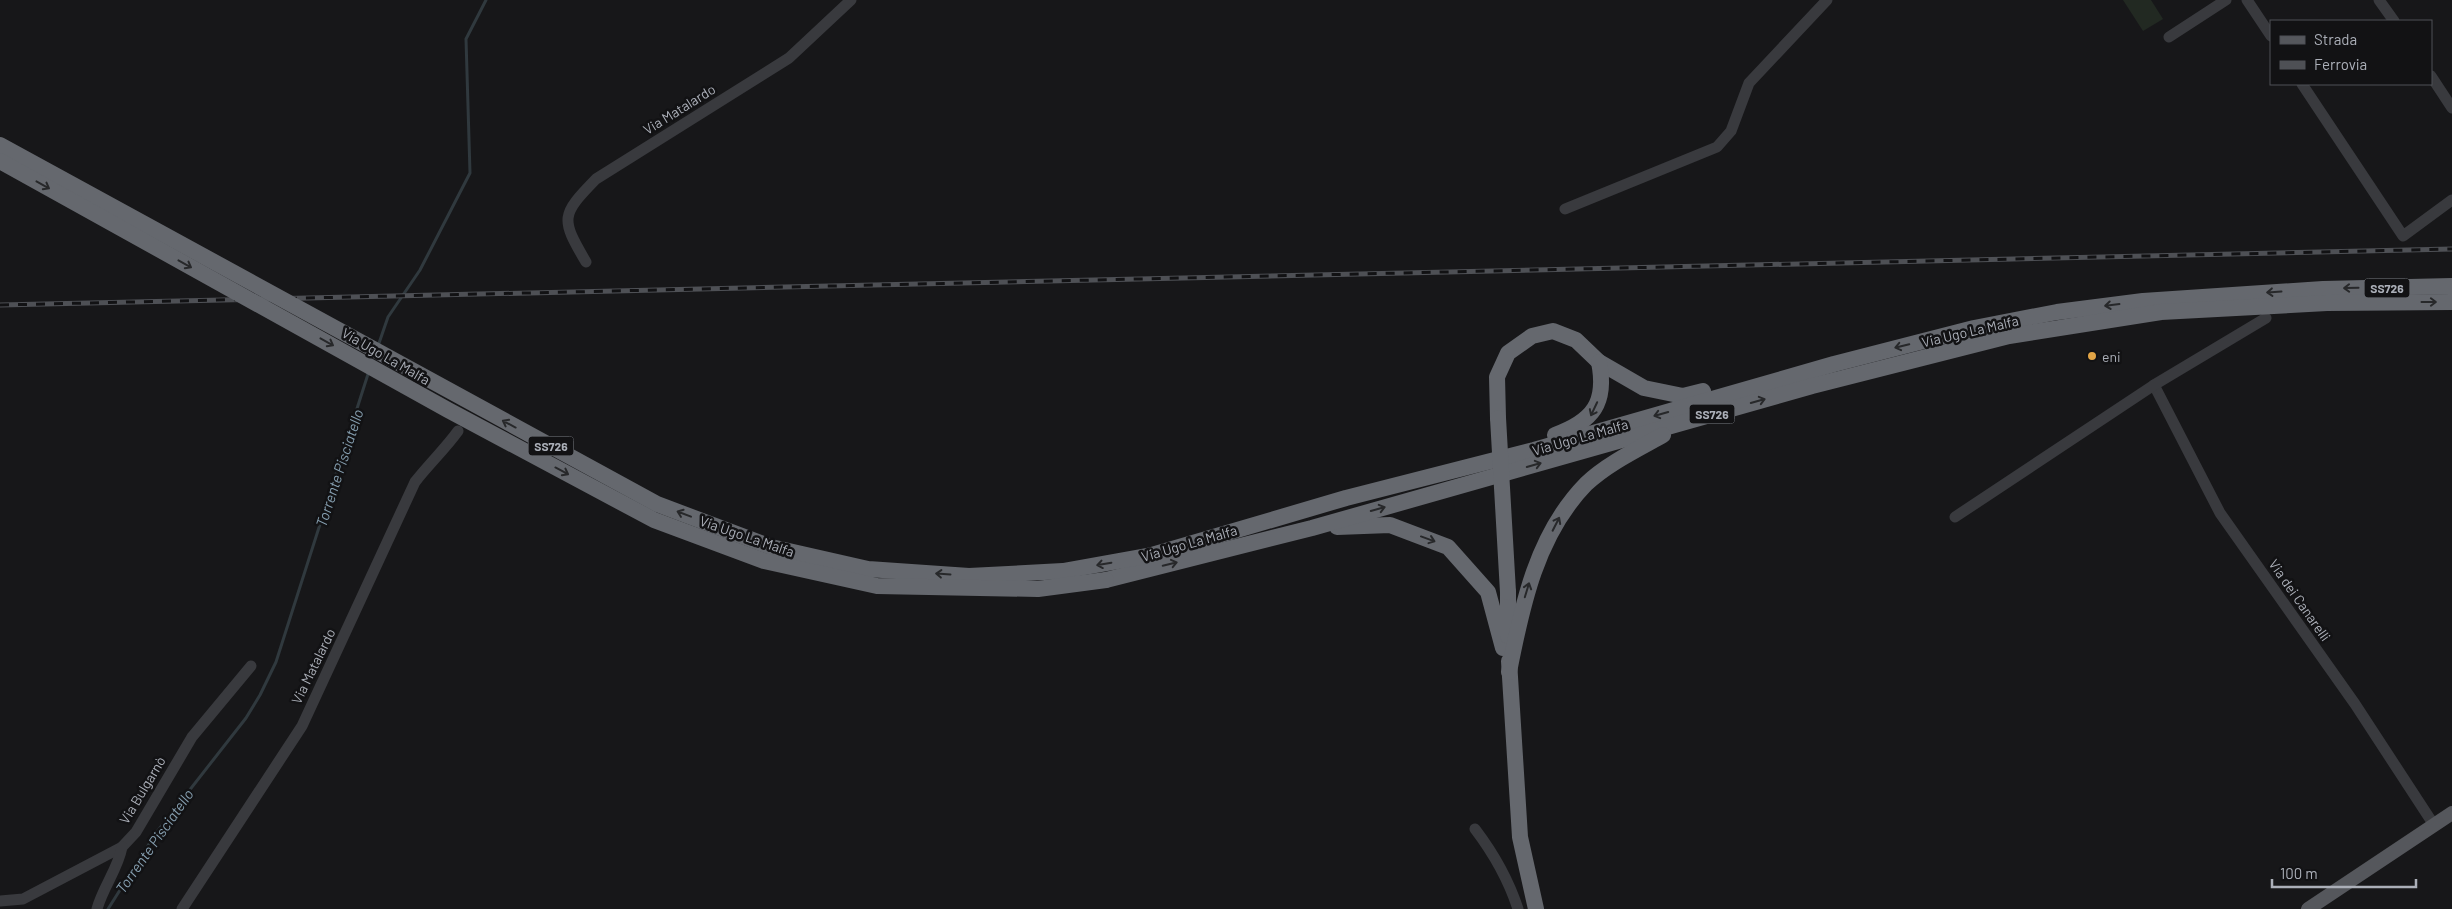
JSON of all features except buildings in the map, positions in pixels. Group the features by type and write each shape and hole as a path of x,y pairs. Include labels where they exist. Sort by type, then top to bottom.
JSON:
{"highway":[{"name":"Via Ugo La Malfa","path":"0,145 657,504 771,547 868,569 969,576 1062,571 1152,555 1346,498 1534,450 1834,364 1974,328 2085,308 2143,301 2323,289 2452,286"},
{"name":"Via Ugo La Malfa","path":"0,161 448,410 654,520 764,561 877,586 1038,589 1106,580 1312,528 1812,386 2008,336 2161,312 2327,302 2452,302"},
{"path":"1536,909 1520,837 1509,672 1508,592 1497,378 1508,353 1532,336 1552,331 1576,340 1598,362 1644,388 1683,396 1806,364 1834,364"},
{"path":"1534,450 1548,438 1566,432 1591,417 1600,396 1602,378 1598,362"},
{"path":"1509,672 1520,615 1534,568 1559,517 1587,484 1623,458 1686,422"},
{"path":"1312,528 1390,525 1448,547 1488,592 1509,672"}],"main road":[{"path":"2308,909 2452,813"}],"street":[{"name":"Via Matalardo","path":"586,262 571,236 566,220 573,203 596,179 789,58 850,0"},
{"path":"1565,209 1717,147 1731,131 1749,83 1827,0"},
{"path":"2169,37 2226,0"},
{"path":"2247,0 2270,34"},
{"path":"2379,0 2393,20"},
{"path":"2432,78 2452,108"},
{"path":"2303,85 2403,236 2452,200"},
{"path":"1955,517 2154,385 2266,318"},
{"name":"Via dei Canarelli","path":"2154,385 2220,513 2356,704 2434,825"},
{"name":"Via Matalardo","path":"182,909 302,726 415,482 429,464 444,451 458,431"},
{"name":"Via Bulgarnò","path":"0,901 23,898 122,847 136,832 192,737 251,666"},
{"path":"1475,829 1496,856 1511,885 1518,909"},
{"path":"97,909 101,894 120,856 122,847"}],"shaded area":[{"path":"2123,0 2151,0 2163,19 2143,31"}],"waterway":[{"name":"Torrente Pisciatello","path":"378,346 388,317 420,270 470,173 466,39 486,0"},
{"name":"Torrente Pisciatello","path":"108,909 156,833 246,718 260,695 276,662 369,371"}],"railway":[{"path":"0,305 2452,249"}],"place":[{"name":"eni","path":"2092,356"}]}
